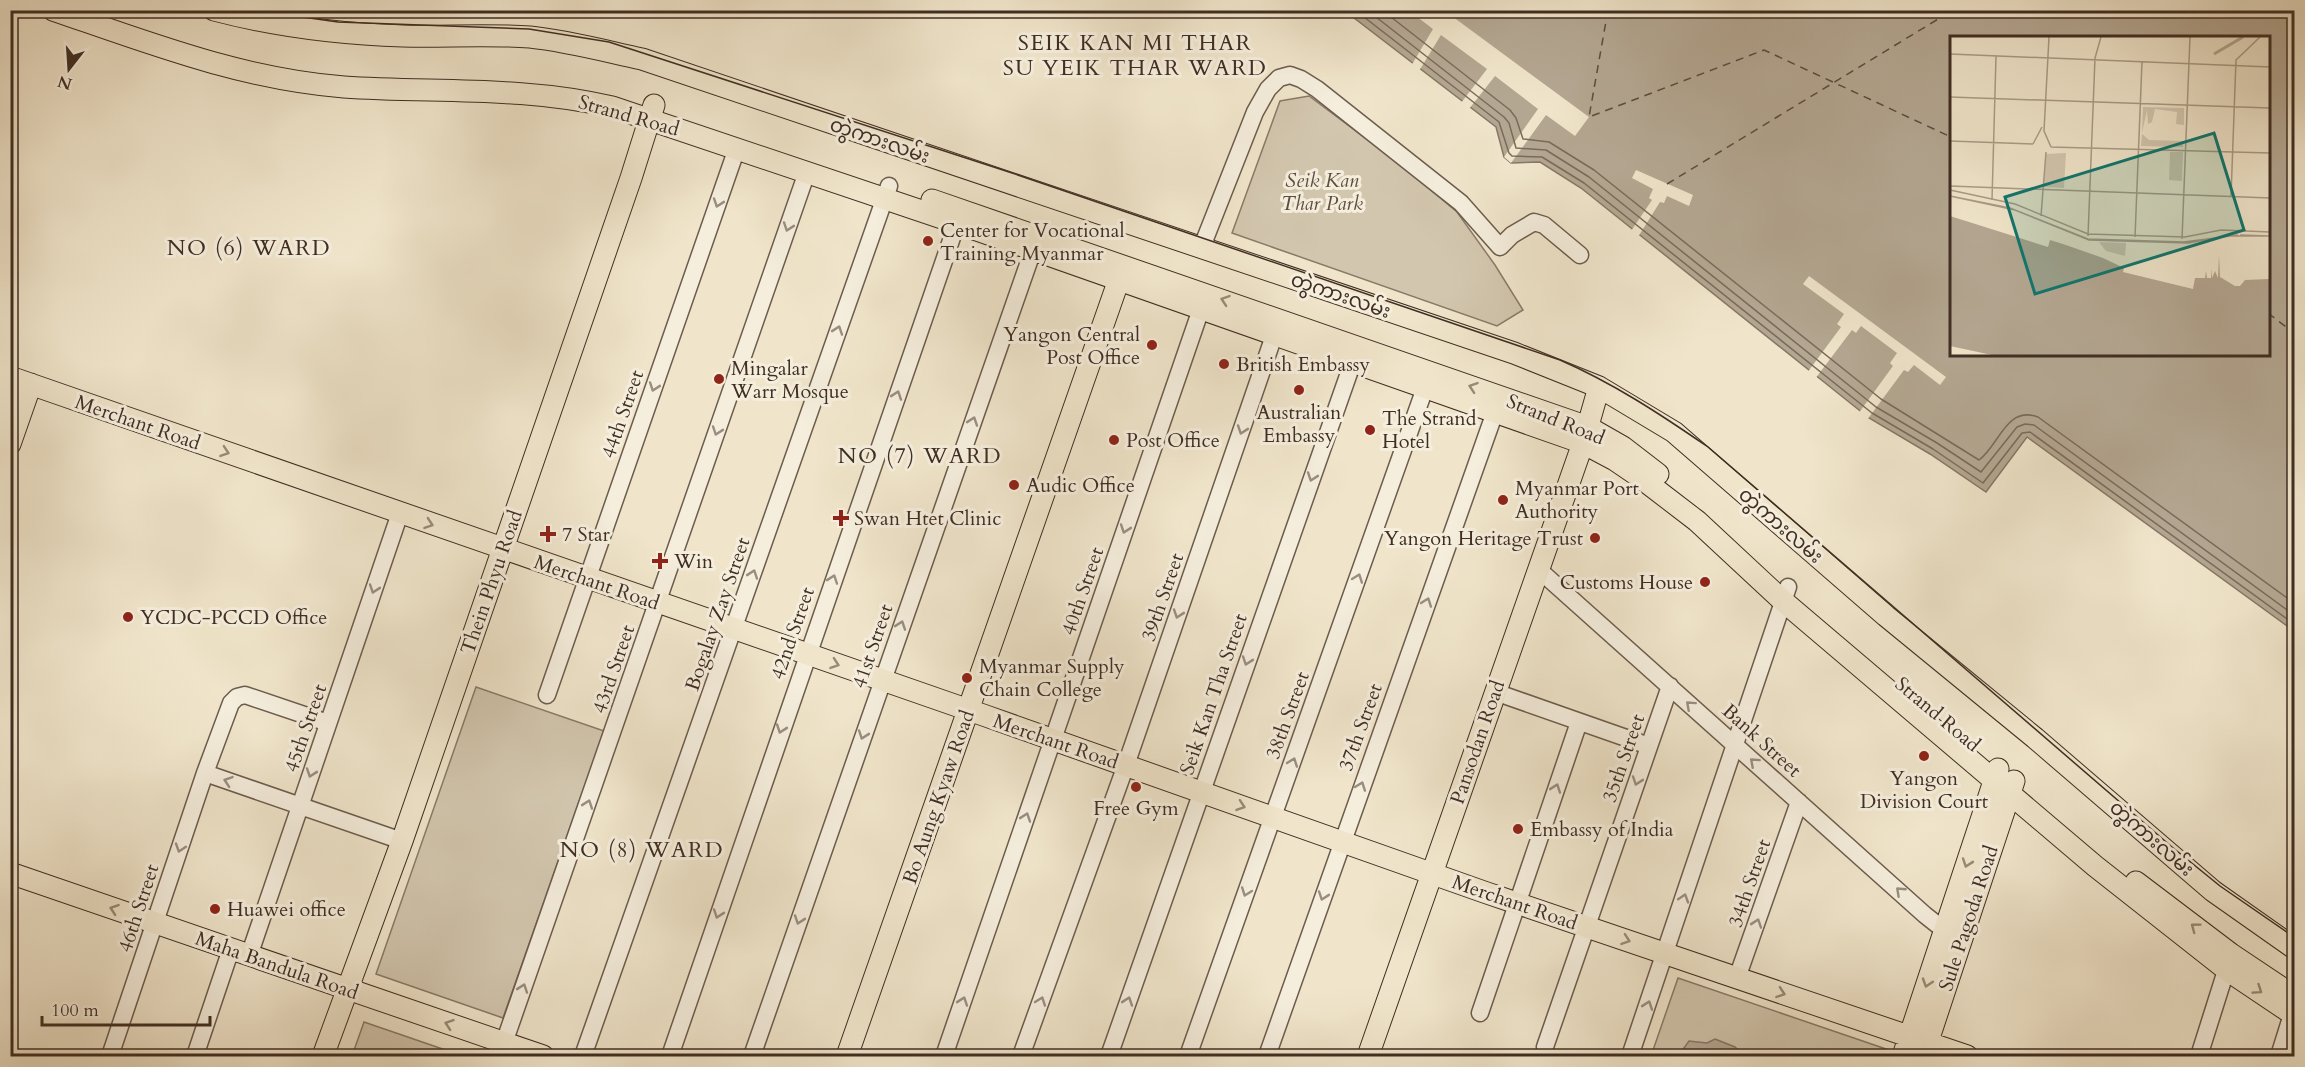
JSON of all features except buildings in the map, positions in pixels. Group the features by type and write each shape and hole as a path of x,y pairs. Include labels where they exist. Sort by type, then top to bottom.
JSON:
{"main road":[{"name":"Strand Road","path":"53,10 174,53 256,73 563,97 652,112 887,192 1118,282 1277,327 1585,435 1630,470 1701,517 1786,594 2004,779 2094,866 2164,913 2294,1008"},
{"name":"Strand Road","path":"88,10 177,40 346,80 563,84 587,87 729,145 807,172 887,192 957,224 1095,272 1108,285 1118,282"},
{"name":"တွဲကားလမ်း","path":"214,10 252,20 317,29 403,36 494,35 559,41 642,59 1514,353 1599,387 1674,432 1886,616 2035,738 2213,891 2295,948"},
{"path":"612,107 626,115 633,124 631,178"},
{"name":"Thein Phyu Road","path":"323,1056 402,841 652,112"},
{"path":"631,178 656,142 667,135 680,135 729,145"},
{"name":"Strand Road","path":"1118,282 1122,289 1143,289 1201,309 1277,327"},
{"name":"Bo Aung Kyaw Road","path":"847,1056 1118,282"},
{"name":"Strand Road","path":"1356,355 1425,388 1495,412 1585,435"},
{"name":"Merchant Road","path":"10,377 1737,978 1916,1048 1966,1056"},
{"path":"10,444 31,384"},
{"name":"Pansodan Road","path":"1368,1056 1585,435 1599,387"},
{"name":"Sule Pagoda Road","path":"1953,933 1985,807 2004,779"},
{"name":"Sule Pagoda Road","path":"1916,1048 2004,779"},
{"name":"Maha Bandula Road","path":"10,873 155,927 543,1056"}],"street":[{"path":"1207,250 1205,239 1255,112 1268,89 1279,78 1290,75 1317,89 1461,203 1500,248 1512,235 1534,222 1544,225 1580,255"},
{"name":"44th Street","path":"547,694 729,145"},
{"name":"43rd Street","path":"504,1043 807,172"},
{"name":"Bogalay Zay Street","path":"583,1056 887,192"},
{"name":"42nd Street","path":"670,1056 957,224"},
{"name":"41st Street","path":"752,1056 1033,250"},
{"name":"40th Street","path":"944,1056 1201,309"},
{"name":"39th Street","path":"1021,1056 1126,765 1277,327"},
{"name":"Seik Kan Tha Street","path":"1108,1056 1356,355"},
{"name":"38th Street","path":"1188,1056 1425,388"},
{"name":"37th Street","path":"1267,1056 1495,412"},
{"name":"45th Street","path":"195,1056 300,806 400,513"},
{"name":"Bank Street","path":"1538,569 1799,802 1953,933"},
{"path":"1630,1056 1786,594"},
{"name":"35th Street","path":"1545,1047 1670,686"},
{"path":"1495,692 1649,746"},
{"name":"46th Street","path":"110,1056 205,773 231,703 237,697 245,695 328,723"},
{"path":"1480,1013 1579,722"},
{"path":"205,773 402,841"},
{"name":"34th Street","path":"1737,978 1799,802"},
{"path":"2199,1056 2229,962"},
{"path":"2279,1056 2294,1008"}],"green space":[{"name":"Seik Kan Thar Park","path":"1309,96 1400,164 1457,212 1495,265 1523,310 1497,326 1232,233 1280,101"},
{"path":"476,687 604,731 503,1018 376,974"},
{"path":"1678,978 1889,1050 1886,1056 1651,1056"},
{"path":"364,1022 463,1056 352,1056"}],"water":[{"path":"1345,11 2294,11 2294,631 2027,437 1986,492 1930,454 1869,418 1581,188 1540,162 1511,163 1504,157 1496,127"},
{"path":"1715,1039 1735,1047 1741,1053 1740,1056 1704,1056 1697,1053 1685,1056 1681,1052 1689,1041 1707,1043"}],"pier":[{"path":"1414,11 1445,11 1589,117 1575,136 1546,115 1511,163 1504,157 1538,109 1495,76 1469,109 1461,103 1487,69 1441,35 1419,71 1411,66 1433,29 1412,13"},
{"path":"1636,170 1693,195 1689,206 1667,196 1664,203 1660,202 1638,237 1631,231 1652,200 1649,198 1653,189 1632,178"},
{"path":"1809,276 1946,377 1940,385 1914,365 1908,372 1904,370 1867,420 1858,414 1893,366 1890,363 1897,353 1861,326 1856,333 1852,330 1815,379 1807,373 1841,327 1837,324 1844,314 1803,284"}],"ferry route":[{"path":"1608,10 1589,117 1764,50 1950,137"},
{"path":"1667,184 1953,10"},
{"path":"2269,314 2294,333"}],"tram line":[{"path":"252,10 338,22 529,29 609,42 1009,172 1560,360 1636,400 1708,447 2172,847 2220,886 2294,937"}],"place":[{"name":"Center for Vocational Training Myanmar","path":"928,241"},
{"name":"Yangon Central Post Office","path":"1152,345"},
{"name":"British Embassy","path":"1224,364"},
{"name":"Mingalar Warr Mosque","path":"719,379"},
{"name":"Australian Embassy","path":"1299,390"},
{"name":"The Strand Hotel","path":"1370,430"},
{"name":"Post Office","path":"1114,440"},
{"name":"Audic Office","path":"1014,485"},
{"name":"Myanmar Port Authority","path":"1503,500"},
{"name":"Swan Htet Clinic","path":"841,518"},
{"name":"7 Star","path":"548,534"},
{"name":"Yangon Heritage Trust","path":"1595,538"},
{"name":"Win","path":"660,561"},
{"name":"Customs House","path":"1705,582"},
{"name":"YCDC-PCCD Office","path":"128,617"},
{"name":"Myanmar Supply Chain College","path":"967,678"},
{"name":"Yangon Division Court","path":"1924,756"},
{"name":"Free Gym","path":"1136,787"},
{"name":"Embassy of India","path":"1518,829"},
{"name":"Huawei office","path":"215,909"}],"district":[{"name":"SEIK KAN MI THAR SU YEIK THAR WARD","path":"1135,54"},
{"name":"NO (6) WARD","path":"249,247"},
{"name":"NO (7) WARD","path":"920,455"},
{"name":"NO (8) WARD","path":"642,849"}]}
